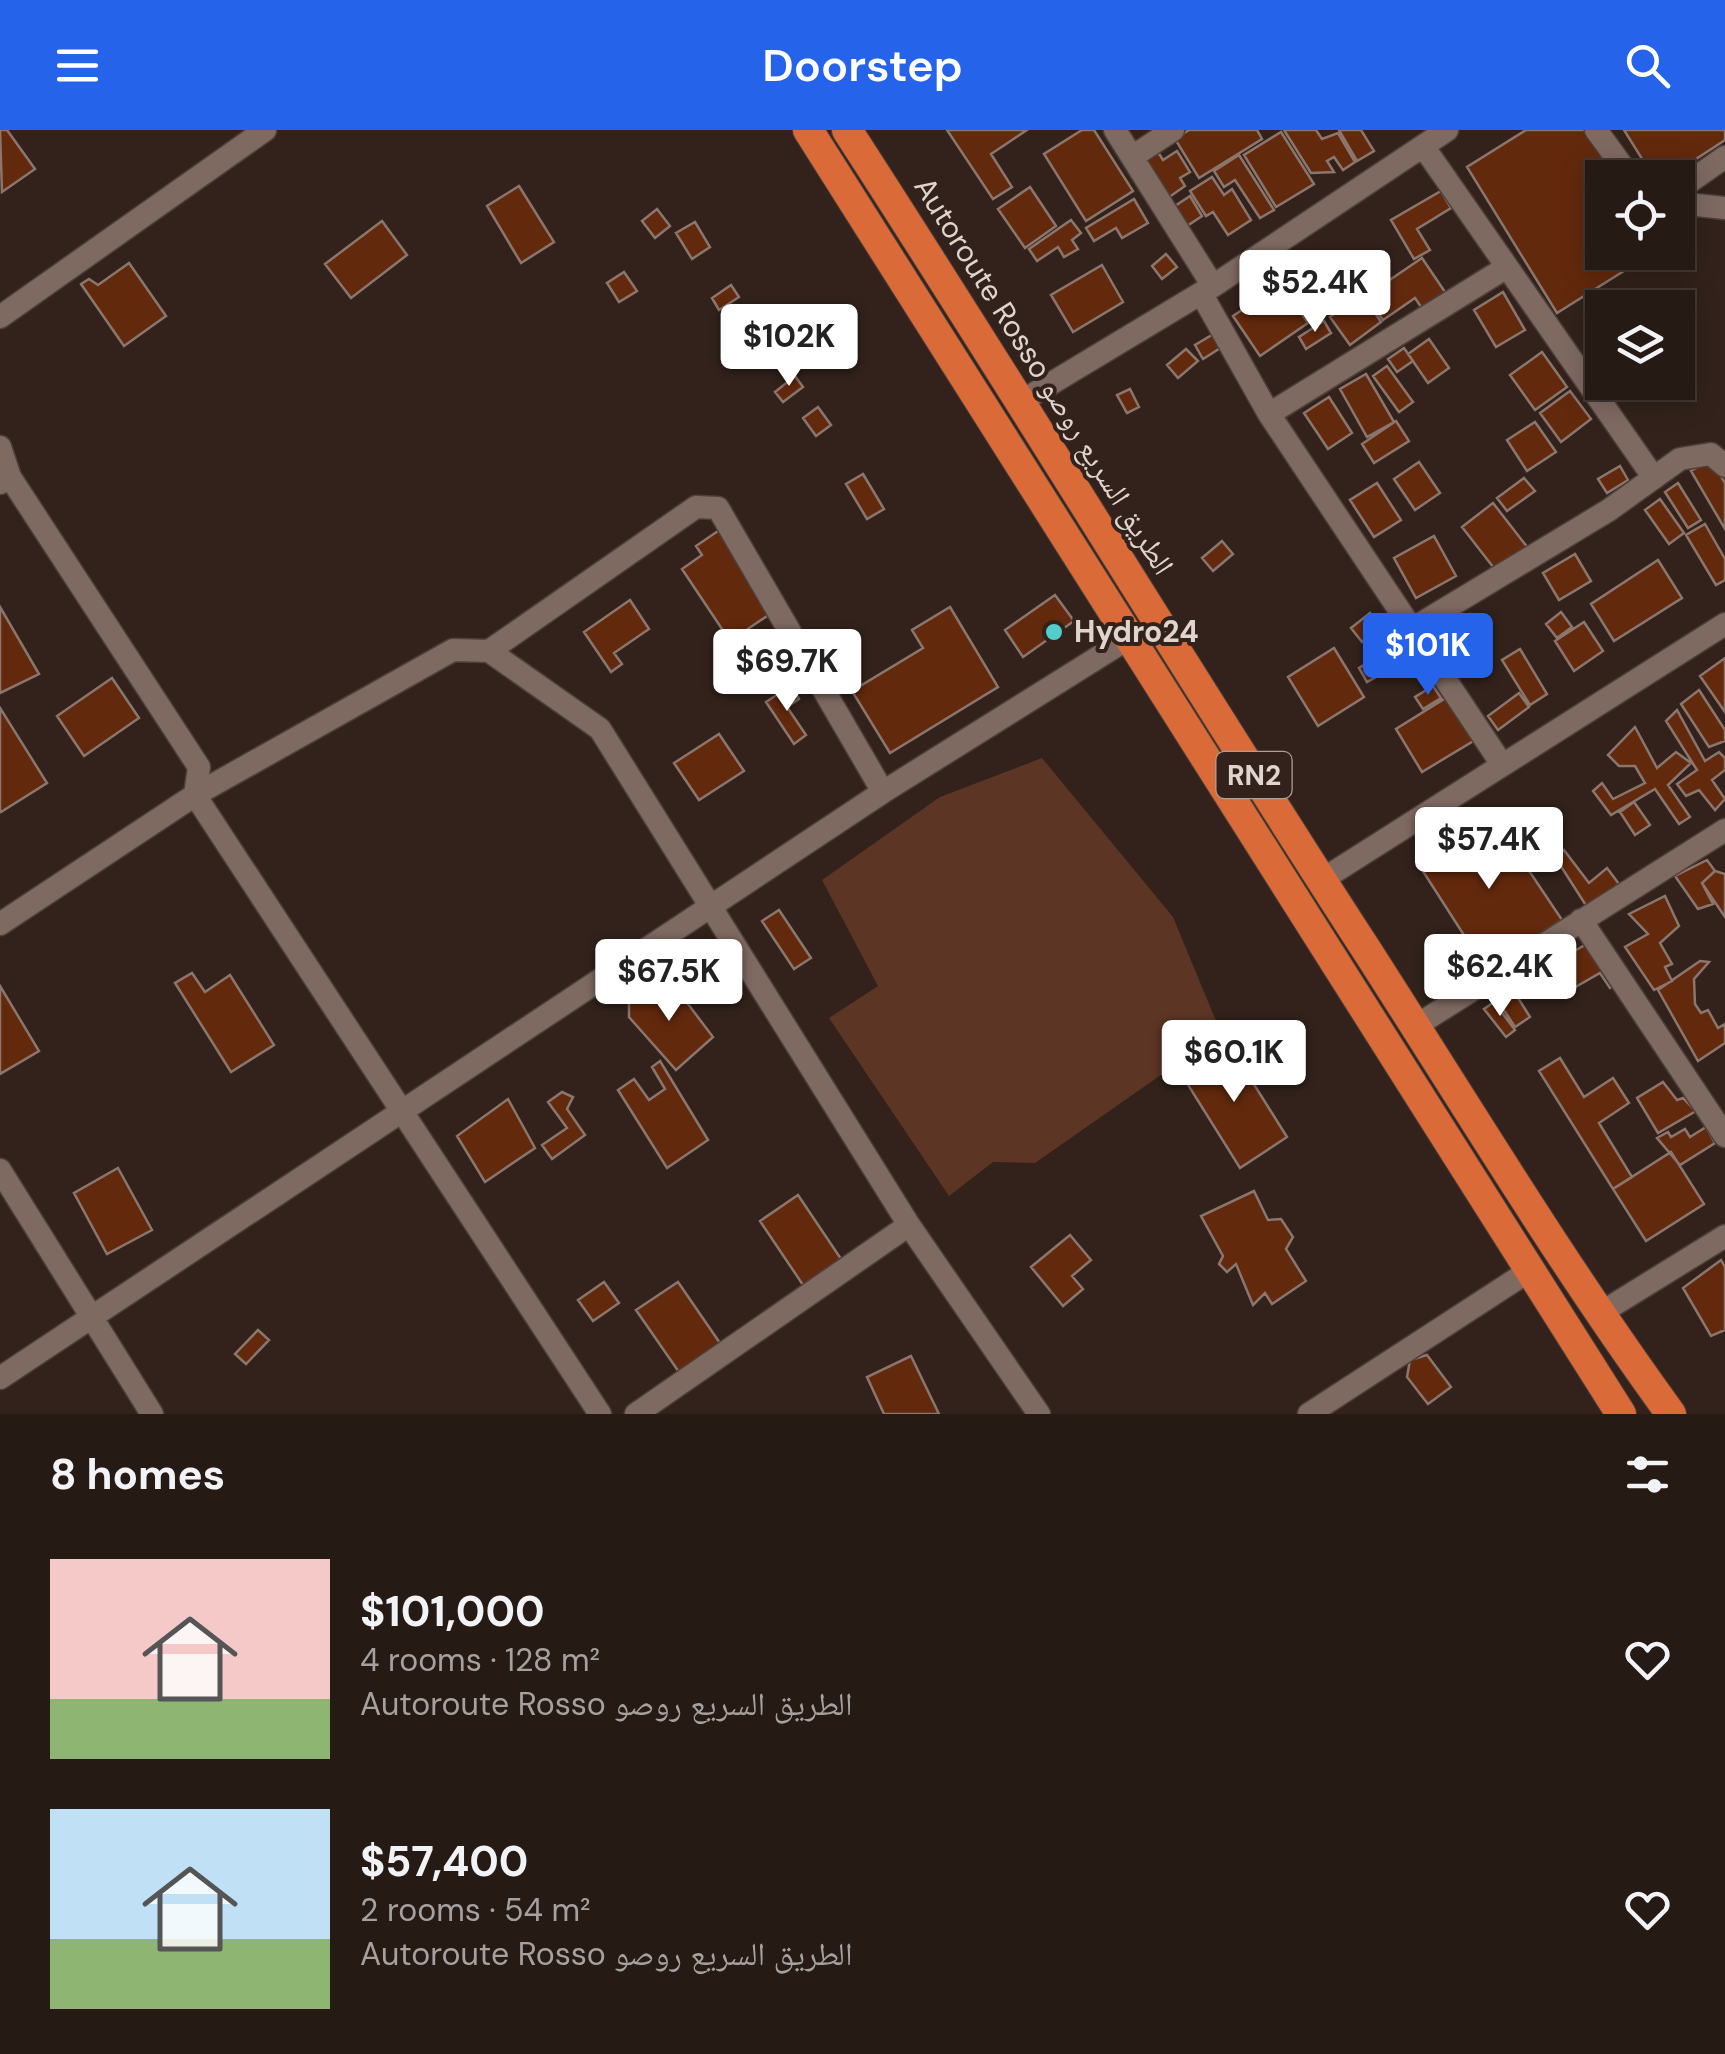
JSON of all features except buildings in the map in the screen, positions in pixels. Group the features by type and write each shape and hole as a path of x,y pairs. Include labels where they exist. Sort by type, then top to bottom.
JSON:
{"highway":[{"name":"RN2","path":"808,130 1621,1414"},
{"name":"Autoroute Rosso الطريق السريع روصو","path":"847,130 1022,400 1320,881 1598,1314 1671,1414"}],"street":[{"path":"0,317 265,130"},
{"path":"1115,130 1207,290 1269,414 1501,762"},
{"path":"1132,157 1172,130"},
{"path":"1022,400 1207,290 1448,130"},
{"path":"1596,130 1618,160"},
{"path":"1423,146 1654,478"},
{"path":"1695,178 1725,157"},
{"path":"1695,205 1725,208"},
{"path":"1269,414 1508,267"},
{"path":"0,448 5,480 198,767 195,795 600,1414"},
{"path":"1412,628 1695,454 1711,454 1725,466"},
{"path":"489,650 696,507 718,508 883,792"},
{"path":"1320,881 1501,762 1725,624"},
{"path":"0,1378 883,792 1129,638"},
{"path":"0,924 195,795 453,650 489,650 516,665 600,730 910,1225 1040,1414"},
{"path":"1414,1027 1725,830"},
{"path":"1581,920 1725,1136"},
{"path":"0,1170 152,1414"},
{"path":"636,1414 910,1225"},
{"path":"1598,1314 1725,1236"},
{"path":"1309,1414 1530,1271"}],"shaded area":[{"path":"1042,758 1173,917 1221,1033 1035,1163 993,1162 949,1196 829,1018 878,986 822,880 940,797"}],"place":[{"name":"Hydro24","path":"1054,632"}]}
